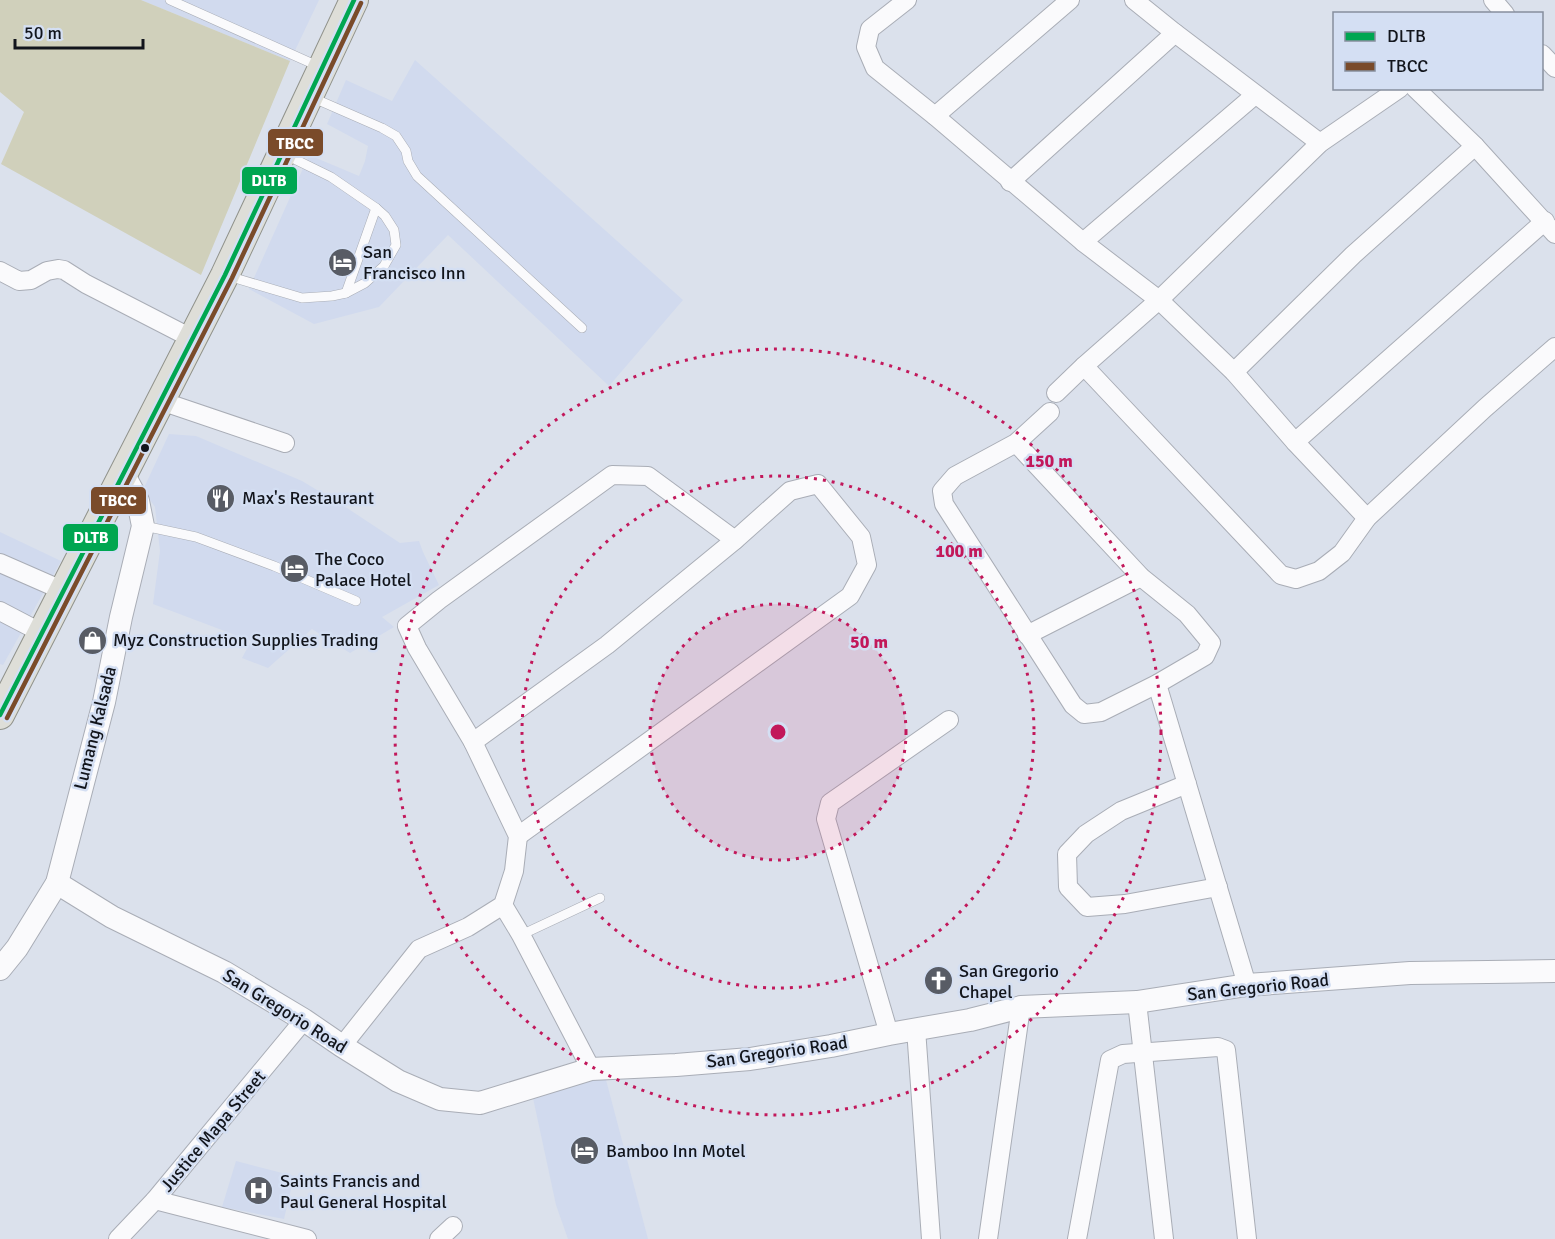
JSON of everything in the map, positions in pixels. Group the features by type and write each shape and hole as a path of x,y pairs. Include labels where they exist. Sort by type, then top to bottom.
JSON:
{"main road":[{"path":"0,715 225,275 354,0"}],"street":[{"path":"907,0 870,29 866,47 875,68 1083,242 1159,300 1234,372 1367,518"},
{"path":"935,116 1070,0"},
{"path":"1134,0 1320,143"},
{"path":"1493,0 1503,12"},
{"path":"1011,182 1175,33"},
{"path":"1543,55 1555,69"},
{"path":"1056,393 1159,300 1320,143 1397,90"},
{"path":"1295,441 1550,227 1475,146 1417,90"},
{"path":"1083,242 1255,95"},
{"path":"1234,372 1353,255 1475,146"},
{"path":"0,271 19,281 31,280 47,271 64,270 86,284 193,339"},
{"path":"1084,366 1281,575 1296,579 1319,571 1342,553 1367,518 1485,408 1555,347"},
{"path":"161,401 285,442"},
{"path":"1016,443 1141,578 1187,614 1211,643 1205,656 1157,684 1101,712 1084,714 1073,705 1027,635 944,504 942,490 955,476 1016,443 1050,412"},
{"name":"Lumang Kalsada","path":"0,969 17,948 57,884 104,702 143,526 138,501 124,475"},
{"path":"342,1046 419,949 468,927 503,905 514,871 518,836 473,742 406,626 612,475 648,476 735,540"},
{"path":"473,742 607,645 735,540 790,490 818,484 861,537 867,565 850,596 518,836"},
{"path":"0,563 64,591"},
{"path":"1027,635 1141,578"},
{"path":"0,611 42,633"},
{"path":"1157,684 1247,985"},
{"path":"889,1034 826,819 830,804 948,720"},
{"path":"1187,784 1121,810 1086,834 1067,854 1068,888 1087,907 1125,904 1218,887"},
{"name":"San Gregorio Road","path":"57,884 112,917 224,972 398,1081 440,1099 480,1103 591,1069 750,1059 970,1020 1022,1007 1137,1002 1247,985 1410,973 1555,971"},
{"path":"503,905 591,1069"},
{"path":"1137,1002 1164,1239"},
{"path":"988,1239 1022,1007"},
{"name":"Justice Mapa Street","path":"118,1239 155,1200 304,1020"},
{"path":"916,1029 931,1239"},
{"path":"1077,1239 1110,1060 1123,1054 1218,1047 1226,1050 1248,1239"},
{"path":"155,1200 261,1234 307,1239"},
{"path":"439,1239 453,1226"}],"lane":[{"path":"170,0 322,68"},
{"path":"309,96 396,136 406,151 408,161 417,176 582,328"},
{"path":"225,275 302,298 332,296 346,293 365,283 384,266 396,245 394,230 385,216 376,208 331,177 282,153"},
{"path":"346,293 376,208"},
{"path":"143,526 196,537 274,566 356,601"},
{"path":"521,935 600,898"}],"shaded area":[{"path":"141,0 319,0 290,61"},
{"path":"415,60 683,300 609,386 448,235 379,307 314,324 249,289 309,155 359,176 368,146 327,124 346,80 392,101"},
{"name":"The Coco Palace Hotel","path":"169,434 196,436 302,481 400,543 419,541 439,585 382,617 394,627 350,653 312,629 268,668 242,658 251,641 153,604 160,551 155,507 143,490"},
{"path":"0,532 61,561 3,665 0,664"},
{"name":"Bamboo Inn Motel","path":"605,1076 648,1239 568,1239 556,1205 533,1098"},
{"name":"Saints Francis and Paul General Hospital","path":"236,1161 294,1176 284,1219 222,1207"}],"green space":[{"path":"0,0 141,0 290,61 201,275 1,164 24,112 0,92"}],"transit line":[{"name":"DLTB","path":"0,715 225,275 354,0"},
{"name":"TBCC","path":"7,718 232,278 361,3"}],"place":[{"name":"San Francisco Inn","path":"342,262"},
{"name":"Max's Restaurant","path":"221,498"},
{"name":"The Coco Palace Hotel","path":"294,569"},
{"name":"Myz Construction Supplies Trading","path":"92,640"},
{"name":"San Gregorio Chapel","path":"938,981"},
{"name":"Bamboo Inn Motel","path":"585,1151"},
{"name":"Saints Francis and Paul General Hospital","path":"259,1191"}]}
